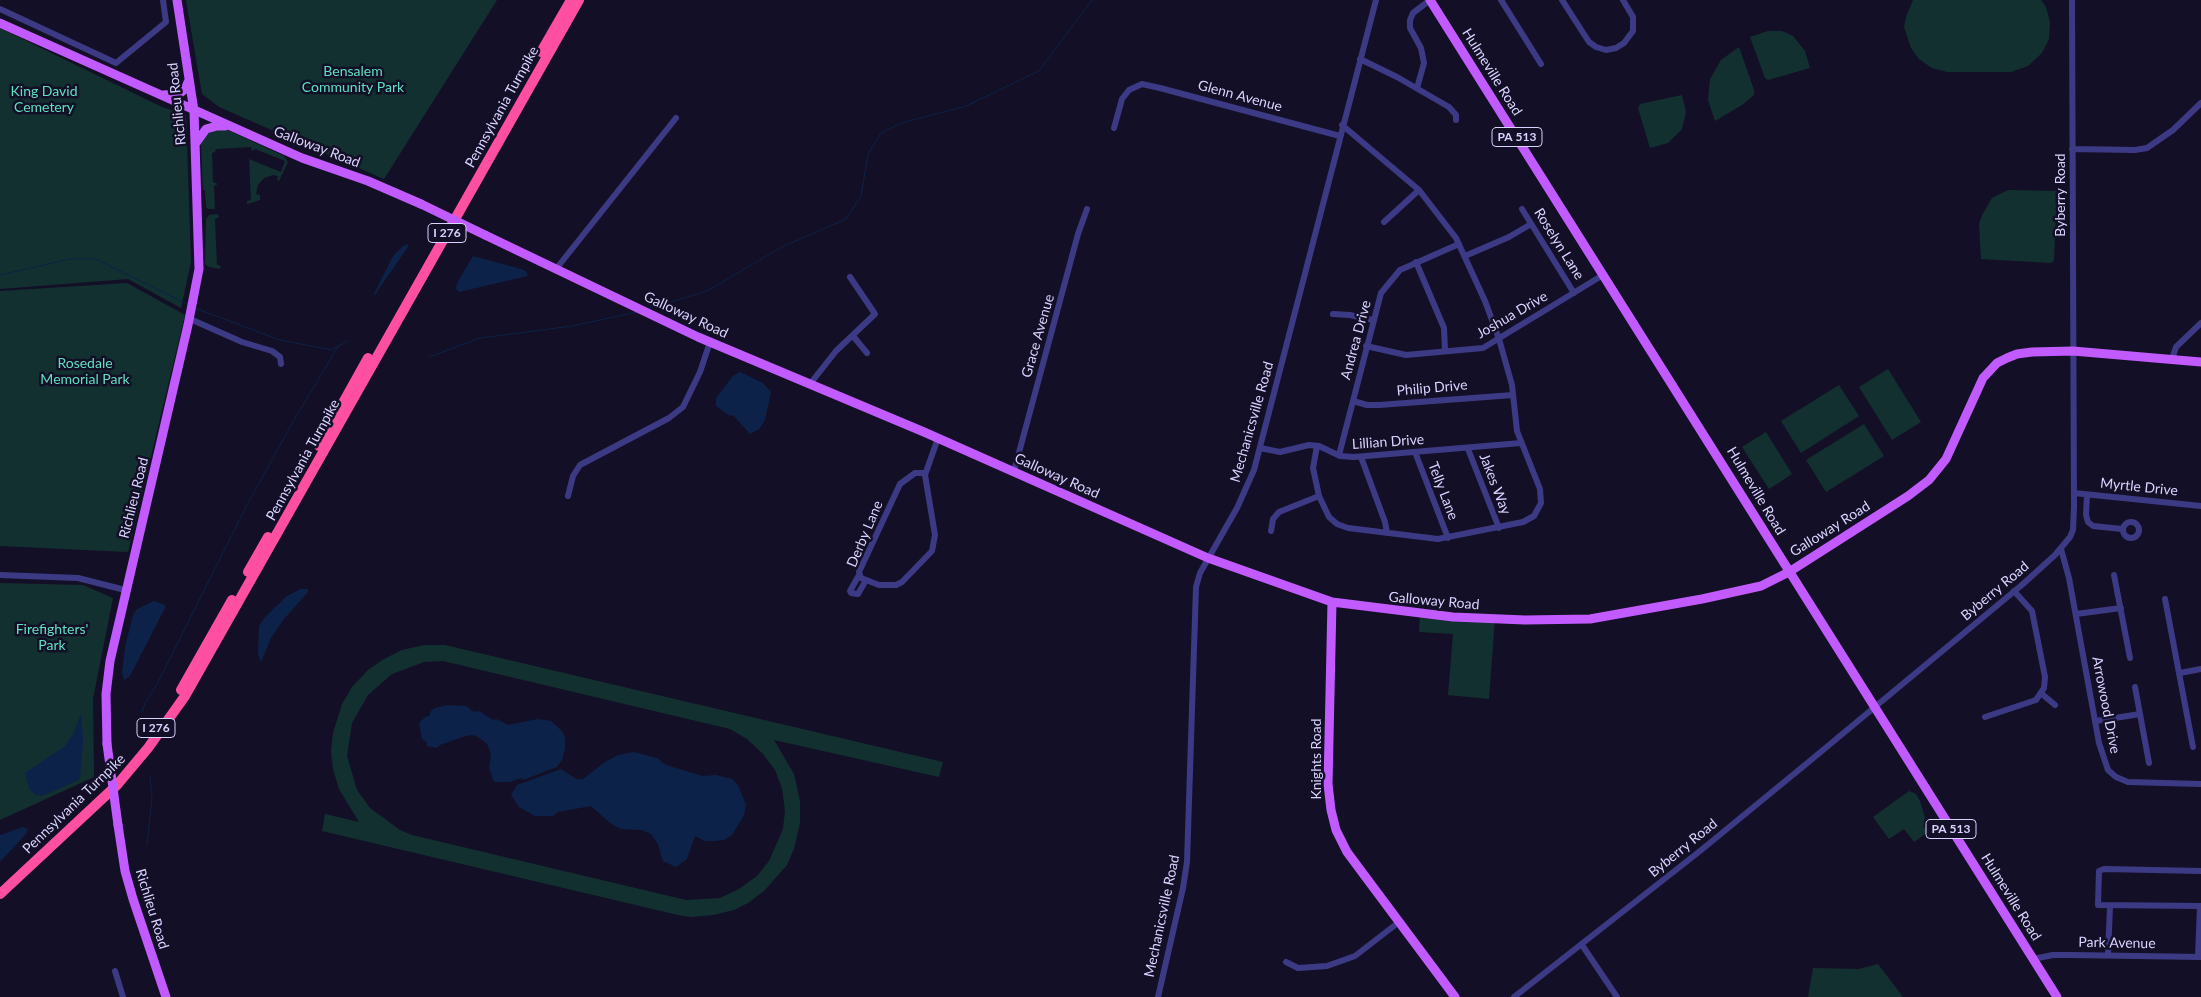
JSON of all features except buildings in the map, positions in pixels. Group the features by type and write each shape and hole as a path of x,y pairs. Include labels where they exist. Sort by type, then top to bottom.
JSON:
{"highway":[{"name":"Pennsylvania Turnpike","path":"0,886 107,786 145,742 171,705 571,0"},
{"name":"Pennsylvania Turnpike","path":"0,894 117,785 148,748 180,704 579,0"}],"main road":[{"name":"Richlieu Road","path":"166,997 132,899 125,871 107,744 106,716 107,678 125,590 190,320 199,269 194,111 177,0"},
{"name":"Hulmeville Road","path":"1430,0 2057,997"},
{"name":"Galloway Road","path":"0,23 302,158 368,181 421,204 710,342 938,438 1208,558 1332,602 1453,617 1578,620 1654,608 1745,590 1769,583 1789,572 1908,496 1929,480 1946,459 1984,378 1997,363 2017,354 2073,351 2201,362"},
{"path":"156,94 168,96 179,94 185,89 189,80"},
{"path":"195,146 202,134 210,127 232,127"},
{"name":"Knights Road","path":"1332,602 1328,784 1336,830 1347,852 1455,997"}],"street":[{"path":"0,9 116,62 166,22 164,0"},
{"name":"Mechanicsville Road","path":"1158,997 1187,868 1196,590 1200,573 1248,486 1260,448 1342,125 1376,0"},
{"path":"1418,88 1424,68 1423,56 1410,28 1410,20 1413,13 1430,0"},
{"path":"1501,0 1541,64"},
{"path":"1562,0 1589,42 1596,47 1606,50 1616,48 1624,43 1633,30 1633,17 1623,0"},
{"name":"Byberry Road","path":"1514,997 1700,851 2014,591 2060,550 2073,530 2072,0"},
{"path":"10,28 17,16"},
{"path":"1360,59 1449,106 1456,116 1456,120"},
{"name":"Glenn Avenue","path":"1114,128 1122,99 1133,87 1142,84 1340,136"},
{"path":"2072,149 2135,150 2147,148 2173,130 2201,103"},
{"path":"556,269 676,118"},
{"path":"1317,446 1313,468 1319,496 1329,517 1336,524 1348,528 1428,539 1448,538 1499,528 1530,519 1537,512 1540,503 1540,489 1521,443 1515,420 1510,375 1499,339 1485,302 1454,234 1419,190 1342,125"},
{"path":"1384,222 1419,190"},
{"name":"Grace Avenue","path":"1014,471 1087,209"},
{"name":"Roselyn Lane","path":"1522,209 1574,293"},
{"path":"1465,256 1509,237 1531,224"},
{"name":"Andrea Drive","path":"1339,455 1381,293 1400,270 1459,244"},
{"path":"1416,262 1444,328 1446,351"},
{"name":"Joshua Drive","path":"1366,346 1406,355 1483,348 1603,274"},
{"path":"810,384 836,351 875,314 850,277"},
{"path":"1333,314 1350,315 1373,320"},
{"path":"190,320 242,342 272,351 280,356 282,364"},
{"path":"2172,359 2176,346 2201,323"},
{"path":"853,336 867,353"},
{"path":"568,496 573,476 580,465 683,408 700,372 710,342"},
{"name":"Philip Drive","path":"1353,400 1368,405 1380,405 1513,395"},
{"name":"Derby Lane","path":"926,473 915,474 906,478 900,484 859,574 866,580 884,586 899,583 932,551 935,535 926,473 938,438"},
{"name":"Lillian Drive","path":"1260,448 1280,452 1309,445 1317,446 1339,455 1361,457 1521,443"},
{"name":"Jakes Way","path":"1468,449 1499,528"},
{"name":"Telly Lane","path":"1416,452 1448,538"},
{"path":"1361,457 1385,522 1387,533"},
{"name":"Myrtle Drive","path":"2074,493 2087,496 2201,506"},
{"path":"1271,531 1274,519 1280,512 1319,496"},
{"path":"2087,496 2086,515 2090,524 2122,529"},
{"name":"Arrowood Drive","path":"2060,550 2069,578 2105,764 2116,777 2128,782 2201,784"},
{"path":"859,574 850,591 851,593 858,594 866,580"},
{"path":"0,575 78,578 125,590"},
{"path":"2114,575 2130,658"},
{"path":"1985,717 2036,700 2042,694 2045,677 2032,611 2014,591"},
{"path":"2165,598 2193,747"},
{"path":"2076,614 2121,608"},
{"path":"2180,672 2201,669"},
{"path":"2135,687 2149,763"},
{"path":"2042,694 2055,705"},
{"path":"2096,721 2140,714"},
{"path":"2199,957 2200,906 2098,905 2099,872 2104,870 2201,871"},
{"path":"2108,955 2110,906"},
{"path":"1286,962 1298,968 1327,966 1355,956 1399,922"},
{"path":"1582,945 1617,997"},
{"name":"Park Avenue","path":"2033,959 2053,955 2199,957"},
{"path":"114,971 123,997"}],"green space":[{"name":"Bensalem Community Park","path":"186,0 497,0 384,179 219,107 202,94"},
{"path":"1913,0 2041,0 2046,7 2050,22 2049,39 2042,53 2028,66 2011,72 1947,72 1932,68 1919,59 1911,48 1904,27"},
{"name":"King David Cemetery","path":"0,28 162,107 186,115 191,262 181,308 128,279 0,289"},
{"path":"1768,31 1782,31 1793,36 1805,51 1810,68 1768,80 1765,78 1750,37"},
{"path":"1739,47 1754,95 1742,105 1715,121 1708,100 1710,79 1721,60"},
{"path":"1682,95 1686,112 1682,129 1668,143 1650,148 1638,108 1640,104"},
{"path":"223,128 284,156 288,162 279,181 277,180 278,176 273,175 264,178 258,185 256,194 260,195 260,200 247,204 247,201 251,200 249,159 281,172 285,161 255,149 252,151 251,147 216,149 212,153 213,182 218,184 214,186 215,209 208,209 206,207 205,190 203,190 201,141 206,131"},
{"path":"2008,190 2057,191 2054,260 2051,263 1981,259 1979,224 1982,215 1992,198"},
{"path":"217,214 219,216 215,219 217,265 221,266 220,269 209,267 205,264 206,219 209,215"},
{"name":"Rosedale Memorial Park","path":"127,283 185,315 128,552 0,546 0,291"},
{"path":"1888,369 1921,422 1892,440 1859,387"},
{"path":"1839,385 1859,416 1801,453 1781,421"},
{"path":"1864,424 1884,456 1826,492 1806,460"},
{"path":"1766,432 1792,474 1769,489 1742,447"},
{"name":"Firefighters' Park","path":"0,583 83,585 113,598 93,699 94,777 0,820"},
{"path":"1420,614 1495,619 1489,699 1448,695 1453,634 1419,632"},
{"path":"424,645 445,645 943,762 939,777 774,740 794,774 800,801 800,823 794,849 787,865 764,891 748,903 734,910 713,915 691,917 678,915 322,831 325,814 359,822 339,789 333,769 331,751 333,733 342,704 352,687 368,670 402,650","holes":["443,661 730,729 747,739 763,754 775,770 782,788 785,811 783,829 769,861 757,876 739,889 720,898 686,900 412,835 400,830 370,808 357,790 347,756 352,723 368,695 392,674 424,662"]},
{"path":"1909,791 1916,794 1920,801 1925,817 1923,826 1928,832 1914,842 1904,829 1889,839 1873,817"},
{"path":"1878,964 1903,997 1808,997 1813,968 1859,969"}],"water":[{"path":"408,244 408,247 374,296 393,256 403,246"},
{"path":"473,256 521,269 526,271 528,276 459,292 456,289 457,283"},
{"path":"740,372 763,383 771,392 765,420 759,429 750,434 733,415 730,416 716,406 716,398 733,376"},
{"path":"301,589 308,589 308,592 284,619 271,638 261,662 258,653 259,626 265,617 287,596"},
{"path":"154,601 165,605 165,608 130,676 124,680 122,673 125,647 133,615 137,609"},
{"path":"447,705 466,706 474,712 479,711 493,720 497,719 508,725 538,719 551,721 563,732 565,737 565,749 562,760 557,767 523,780 521,778 510,782 494,782 489,768 491,754 487,744 480,738 473,735 465,736 440,745 437,748 427,746 426,741 422,739 419,723 429,716 435,708"},
{"path":"81,714 83,740 80,779 41,796 35,795 29,788 25,773 65,746 73,734"},
{"path":"634,752 657,758 666,765 703,776 716,775 732,779 738,785 746,805 744,815 732,835 724,840 714,841 705,841 695,836 687,859 676,867 663,861 658,844 651,834 641,830 621,829 610,823 591,806 558,812 553,816 535,816 519,807 511,795 517,785 561,769 576,779 583,779 605,762 618,755"},
{"path":"23,827 28,829 26,834 0,862 0,835"}],"waterway":[{"path":"648,309 707,291 782,247 846,219 861,196 868,154 881,133 901,123 966,106 1039,71 1092,0"},
{"path":"0,275 70,259 96,259 187,304"},
{"path":"195,308 280,340 332,350 347,341"},
{"path":"429,357 480,338 572,326 637,312"},
{"path":"142,712 247,505 294,420 339,345"},
{"path":"147,845 152,798 150,777"}]}
